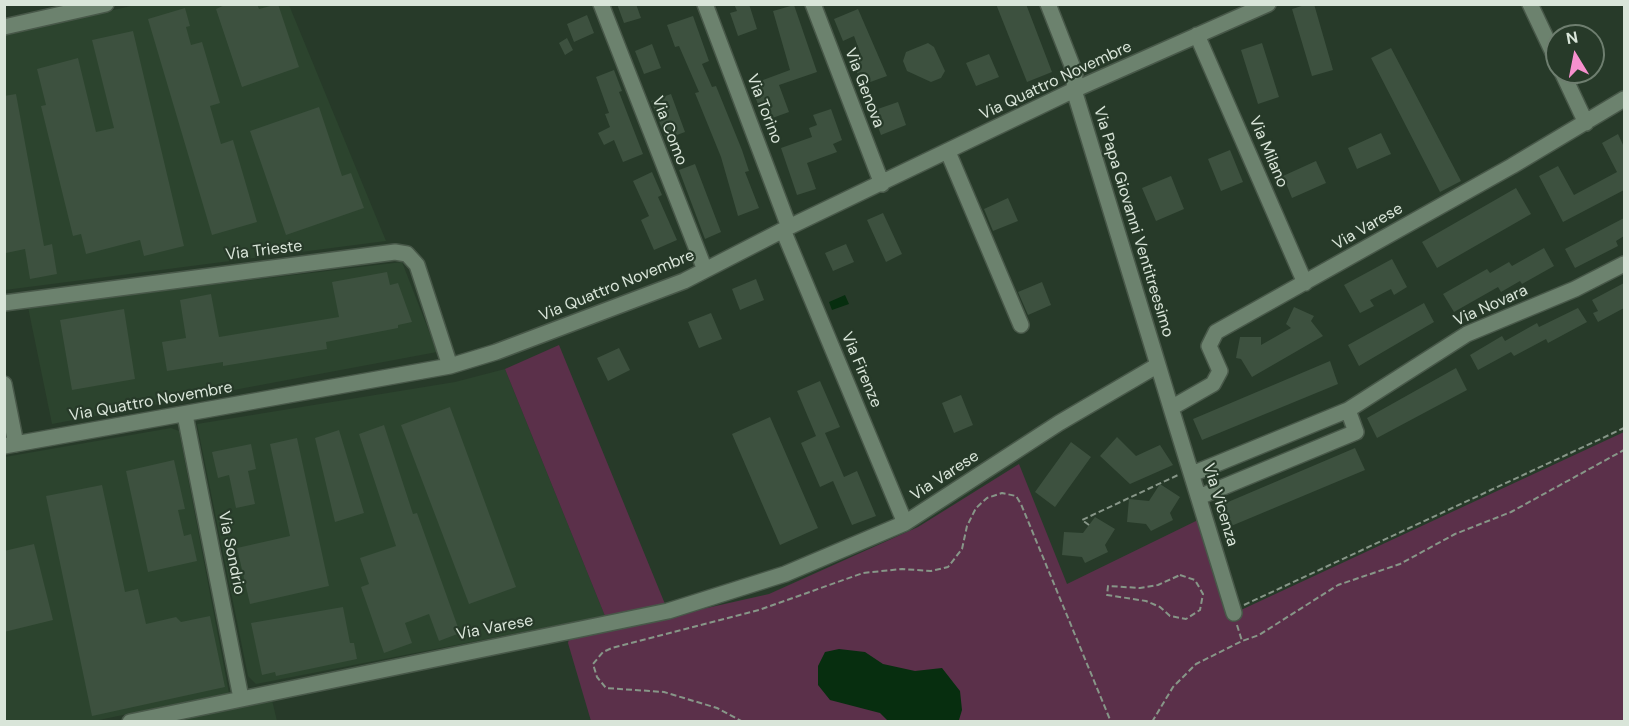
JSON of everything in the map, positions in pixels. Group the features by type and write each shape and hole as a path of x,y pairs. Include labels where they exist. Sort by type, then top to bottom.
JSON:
{"street":[{"path":"4,27 106,4"},
{"name":"Via Como","path":"601,4 705,270"},
{"name":"Via Torino","path":"705,4 786,228"},
{"name":"Via Genova","path":"813,4 882,184"},
{"name":"Via Papa Giovanni Ventitreesimo","path":"1048,4 1075,73 1074,90 1158,365"},
{"name":"Via Quattro Novembre","path":"10,445 450,366 581,322 655,293 705,270 786,228 882,184 1074,90 1268,4"},
{"path":"1530,4 1545,36"},
{"name":"Via Milano","path":"1197,35 1305,283"},
{"path":"1568,84 1586,123"},
{"name":"Via Varese","path":"1171,408 1217,381 1220,371 1209,345 1212,336 1586,123 1624,99"},
{"path":"948,152 1022,324"},
{"name":"Via Firenze","path":"786,228 905,523"},
{"name":"Via Trieste","path":"4,303 395,252 407,254 417,265 450,366"},
{"name":"Via Novara","path":"1191,472 1348,410 1467,334 1575,289 1624,264"},
{"path":"1158,365 1171,408"},
{"name":"Via Varese","path":"130,722 668,611 785,574 905,523 1059,423 1158,365"},
{"path":"4,384 10,445"},
{"name":"Via Vicenza","path":"1171,408 1234,612"},
{"path":"1198,497 1356,432 1348,410"},
{"name":"Via Sondrio","path":"186,415 241,698"}],"path":[{"path":"1242,642 1234,612 1624,428"},
{"path":"1152,722 1173,687 1196,664 1284,620 1338,585 1400,564 1455,534 1511,512 1624,450"},
{"path":"1089,525 1082,520 1191,472"},
{"path":"1149,489 1154,493"},
{"path":"743,722 717,708 673,694 606,688 597,677 593,664 596,657 612,648 759,610 863,573 902,569 931,571 948,567 962,549 967,526 976,508 987,498 1002,493 1016,496 1021,504 1111,722"},
{"path":"1180,575 1187,576 1200,586 1203,603 1194,615 1177,619 1154,603 1138,598 1107,596 1108,586 1133,589 1158,585 1180,575"}],"shaded area":[{"path":"135,5 289,5 386,241 5,290 4,35"},
{"path":"402,262 437,352 52,424 28,307"},
{"path":"845,295 849,304 832,310 829,302"},
{"path":"559,345 665,604 605,616 505,369"},
{"path":"505,369 605,616 256,684 248,676 197,424 455,382"},
{"path":"171,428 179,431 229,693 94,721 5,722 5,457"},
{"path":"1624,432 1624,721 591,721 568,643 569,639 769,594 918,527 1019,464 1067,584 1198,520 1228,616"},
{"path":"839,649 865,652 883,664 915,671 942,668 960,691 962,710 959,720 888,721 880,713 830,700 818,685 818,666 825,652"},
{"path":"272,700 277,721 174,722"}],"building":[{"path":"227,4 257,4 259,9 278,4 299,67 242,87 216,9"},
{"path":"617,4 636,4 641,18 624,23"},
{"path":"734,4 749,4 757,29 738,36 730,13 737,11"},
{"path":"996,4 1026,4 1052,72 1027,82"},
{"path":"1314,4 1333,70 1312,76 1292,9"},
{"path":"794,5 817,72 779,85 789,112 764,121 756,99 761,98 755,83 790,70 773,11"},
{"path":"185,8 190,26 186,27 191,45 202,42 220,103 210,106 221,144 233,140 257,222 212,235 148,19"},
{"path":"858,9 887,76 862,85 853,62 862,58 854,36 843,41 834,19"},
{"path":"587,15 594,33 574,42 567,24"},
{"path":"693,16 709,61 702,64 712,87 716,86 742,150 749,171 745,172 759,208 738,216 721,157 695,93 699,92 679,46 675,47 667,25"},
{"path":"133,31 184,246 144,256 140,240 86,254 81,234 73,236 41,106 46,105 37,69 78,58 96,132 114,128 92,40"},
{"path":"567,38 573,50 565,55 559,43"},
{"path":"928,43 934,47 945,71 941,78 931,82 907,71 903,61 906,52"},
{"path":"1262,43 1279,97 1258,104 1241,50"},
{"path":"652,44 661,68 644,74 635,51"},
{"path":"1391,48 1461,181 1440,192 1371,58"},
{"path":"989,54 999,77 976,86 966,63"},
{"path":"614,70 622,91 619,92 643,154 623,162 614,140 604,145 598,133 610,127 605,114 609,113 596,77"},
{"path":"16,94 44,246 52,244 57,274 30,279 25,249 6,253 4,247 4,96"},
{"path":"671,94 685,132 666,139 651,101"},
{"path":"898,102 906,125 881,135 872,111"},
{"path":"319,107 342,176 351,173 364,208 286,235 250,131"},
{"path":"831,109 842,140 833,144 837,152 807,163 816,189 797,195 781,148 812,137 809,128 817,125 813,115"},
{"path":"1381,133 1391,154 1357,169 1348,148"},
{"path":"1618,134 1624,147 1624,190 1563,222 1539,176 1558,166 1574,195 1617,172 1602,143"},
{"path":"1230,150 1243,182 1221,191 1208,159"},
{"path":"1316,161 1326,183 1292,198 1283,176"},
{"path":"695,164 721,232 705,239 679,170"},
{"path":"652,172 662,195 658,197 677,240 654,250 641,220 649,216 633,181"},
{"path":"1171,176 1184,209 1156,221 1142,188"},
{"path":"1516,188 1531,214 1437,268 1422,242"},
{"path":"1008,198 1018,221 993,231 984,209"},
{"path":"883,213 902,254 886,262 867,220"},
{"path":"1624,218 1624,236 1616,241 1618,246 1575,268 1565,249"},
{"path":"846,244 854,262 833,271 825,253"},
{"path":"1544,248 1554,266 1522,284 1520,281 1501,292 1498,287 1454,312 1443,294 1487,269 1490,273 1509,262 1512,266"},
{"path":"1392,259 1407,287 1394,295 1391,289 1370,300 1374,306 1360,313 1344,285"},
{"path":"387,272 390,285 398,283 412,322 398,325 398,328 326,342 327,349 223,366 223,362 167,371 162,342 186,338 180,300 211,294 219,337 339,317 332,282"},
{"path":"756,279 764,300 740,310 732,289"},
{"path":"1042,282 1051,305 1028,315 1018,292"},
{"path":"1624,283 1624,308 1598,322 1593,313 1598,311 1592,300"},
{"path":"1424,303 1434,322 1359,366 1348,345"},
{"path":"1294,307 1314,316 1311,321 1323,336 1252,377 1241,359 1236,358 1240,337 1261,337 1261,345 1291,328 1286,324"},
{"path":"1578,308 1587,322 1548,343 1546,339 1514,356 1511,352 1478,370 1470,355 1502,336 1505,341 1537,323 1539,327"},
{"path":"124,309 135,379 72,390 60,320"},
{"path":"711,313 722,339 699,348 688,322"},
{"path":"619,348 630,370 608,381 597,358"},
{"path":"1330,361 1338,384 1202,440 1193,419"},
{"path":"1456,368 1467,390 1377,438 1367,418"},
{"path":"820,381 840,427 825,433 844,477 857,471 876,516 852,525 833,481 820,487 801,443 816,436 797,391"},
{"path":"961,395 973,425 954,433 942,403"},
{"path":"450,407 516,587 469,604 401,425"},
{"path":"770,417 818,528 780,545 732,434"},
{"path":"384,425 413,514 417,513 460,633 439,641 429,614 405,623 412,643 384,653 361,587 369,584 360,558 396,546 359,434"},
{"path":"339,430 364,513 335,522 315,438"},
{"path":"1117,437 1136,456 1160,445 1173,465 1130,484 1100,456"},
{"path":"297,438 329,586 250,604 237,548 290,536 270,444"},
{"path":"1071,442 1091,457 1055,507 1035,492"},
{"path":"251,444 256,469 248,471 255,504 236,508 229,475 218,478 212,452"},
{"path":"1355,448 1365,470 1224,529 1214,508"},
{"path":"174,460 185,509 178,510 184,536 191,534 197,561 148,572 126,471"},
{"path":"1160,484 1180,497 1170,513 1173,520 1151,531 1146,524 1127,522 1129,499 1149,501"},
{"path":"102,485 125,592 138,589 146,624 176,617 181,622 210,616 225,687 92,716 46,496"},
{"path":"1095,517 1115,529 1105,545 1108,552 1085,563 1082,557 1062,555 1064,532 1083,533"},
{"path":"34,544 53,620 4,632 4,551"},
{"path":"343,607 350,643 354,643 357,659 276,676 275,672 262,675 251,623"}]}
